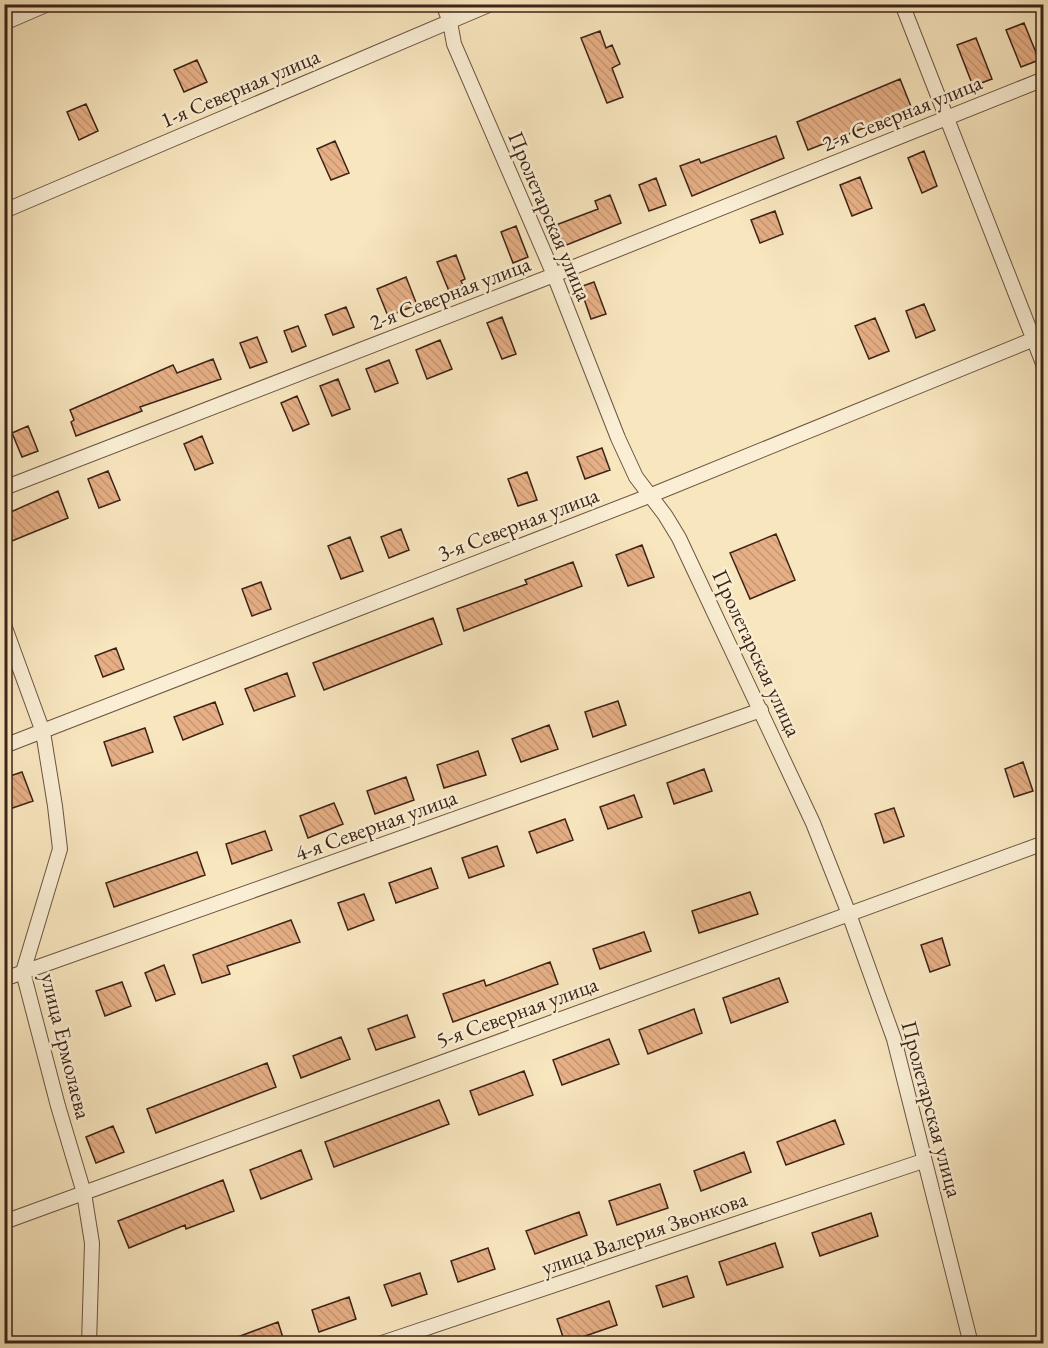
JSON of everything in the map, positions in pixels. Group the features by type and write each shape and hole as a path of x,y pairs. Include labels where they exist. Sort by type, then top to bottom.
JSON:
{"street":[{"path":"4,22 48,4"},
{"name":"Пролетарская улица","path":"443,4 450,22 454,44 554,275 618,438 636,477 665,515 679,538 813,823 849,914 894,1039 971,1344"},
{"name":"1-я Северная улица","path":"4,211 491,4"},
{"path":"902,4 946,118 1039,337 1044,366"},
{"name":"2-я Северная улица","path":"4,488 554,275 1044,79"},
{"name":"3-я Северная улица","path":"4,746 649,496 1039,337"},
{"name":"улица Ермолаева","path":"4,625 43,732 60,849 23,972 57,1106 84,1192 92,1243 89,1344"},
{"name":"4-я Северная улица","path":"4,979 761,710"},
{"name":"5-я Северная улица","path":"4,1222 1044,843"},
{"name":"улица Валерия Звонкова","path":"379,1344 923,1161"}],"building":[{"path":"1024,23 1039,60 1021,67 1006,30"},
{"path":"600,31 606,48 612,45 620,64 612,68 623,97 607,103 581,38"},
{"path":"976,38 992,79 973,86 957,45"},
{"path":"197,60 207,82 184,92 174,70"},
{"path":"900,79 912,109 808,150 797,122"},
{"path":"86,104 98,131 79,140 67,112"},
{"path":"776,136 784,158 692,196 680,166 699,159 701,163"},
{"path":"335,141 349,173 331,180 317,149"},
{"path":"924,151 937,186 922,193 908,158"},
{"path":"860,177 872,208 852,216 840,185"},
{"path":"656,178 666,205 649,211 639,185"},
{"path":"610,195 621,223 564,246 556,225 598,209 595,201"},
{"path":"775,211 783,234 760,243 751,220"},
{"path":"516,226 528,257 513,263 501,232"},
{"path":"456,255 465,279 461,281 463,285 449,291 437,262"},
{"path":"406,277 417,305 388,316 377,289"},
{"path":"594,282 606,314 591,319 580,287"},
{"path":"924,304 935,330 916,338 906,311"},
{"path":"346,307 354,327 333,335 325,315"},
{"path":"502,317 516,354 502,359 487,323"},
{"path":"875,318 889,351 869,359 855,326"},
{"path":"298,326 306,346 292,352 284,331"},
{"path":"257,337 267,362 250,368 240,343"},
{"path":"440,340 452,369 427,379 416,350"},
{"path":"213,359 221,379 140,407 142,411 76,436 70,410 173,365 177,373"},
{"path":"389,360 398,383 375,392 366,369"},
{"path":"338,379 350,409 332,416 320,386"},
{"path":"297,396 309,424 293,431 281,403"},
{"path":"28,426 38,451 22,457 12,433"},
{"path":"202,436 213,463 195,470 184,444"},
{"path":"602,448 610,470 585,479 577,457"},
{"path":"108,471 120,500 99,508 88,479"},
{"path":"527,472 537,500 518,506 508,479"},
{"path":"58,491 68,518 12,541 4,515"},
{"path":"401,529 409,550 389,558 381,537"},
{"path":"776,534 795,580 750,599 730,553"},
{"path":"350,537 363,571 341,579 328,546"},
{"path":"642,545 654,577 628,586 616,555"},
{"path":"573,562 582,586 464,631 457,609 527,584 525,580"},
{"path":"261,582 271,609 252,616 242,589"},
{"path":"433,618 442,644 324,690 313,663"},
{"path":"116,648 124,669 103,677 95,656"},
{"path":"287,673 295,696 254,711 245,689"},
{"path":"618,701 626,725 593,737 585,712"},
{"path":"215,702 223,724 183,740 174,717"},
{"path":"549,725 558,749 521,762 512,739"},
{"path":"145,728 153,752 112,766 104,742"},
{"path":"478,751 486,775 444,788 437,765"},
{"path":"1023,762 1033,791 1014,797 1005,769"},
{"path":"704,769 712,791 674,804 667,783"},
{"path":"22,772 33,801 4,811 4,778"},
{"path":"406,777 414,800 375,814 367,791"},
{"path":"634,795 642,817 608,829 600,807"},
{"path":"334,803 343,824 308,838 300,816"},
{"path":"894,808 904,836 884,843 875,814"},
{"path":"565,819 573,840 537,853 529,832"},
{"path":"265,831 272,850 232,864 226,844"},
{"path":"497,846 504,866 469,878 462,858"},
{"path":"197,852 205,875 114,907 106,883"},
{"path":"431,868 438,888 396,903 389,883"},
{"path":"750,892 758,914 699,933 692,911"},
{"path":"364,894 374,920 348,930 338,903"},
{"path":"291,920 300,942 227,966 230,974 202,983 193,955"},
{"path":"644,932 651,951 600,969 593,949"},
{"path":"942,938 950,965 930,972 921,945"},
{"path":"550,962 558,984 453,1022 443,994 484,980 486,986"},
{"path":"164,965 175,994 156,1001 145,973"},
{"path":"779,978 788,1002 731,1023 723,998"},
{"path":"122,982 131,1006 105,1016 96,991"},
{"path":"694,1009 702,1033 648,1054 639,1030"},
{"path":"407,1015 415,1037 376,1050 368,1029"},
{"path":"341,1037 350,1059 301,1078 293,1056"},
{"path":"609,1039 619,1064 562,1085 553,1060"},
{"path":"267,1063 276,1087 156,1133 147,1109"},
{"path":"524,1071 533,1095 479,1115 470,1091"},
{"path":"439,1100 449,1124 334,1167 325,1142"},
{"path":"835,1120 844,1144 786,1165 777,1142"},
{"path":"113,1126 124,1152 96,1163 86,1137"},
{"path":"301,1150 312,1179 261,1199 250,1170"},
{"path":"744,1152 751,1172 701,1191 694,1171"},
{"path":"223,1180 234,1211 186,1229 185,1225 129,1248 118,1221"},
{"path":"660,1184 668,1208 617,1225 609,1201"},
{"path":"579,1212 587,1235 535,1254 526,1231"},
{"path":"871,1213 878,1236 820,1256 812,1233"},
{"path":"775,1243 783,1267 727,1285 719,1262"},
{"path":"488,1248 495,1269 458,1282 451,1261"},
{"path":"420,1273 427,1294 392,1306 384,1285"},
{"path":"687,1276 694,1297 663,1307 656,1286"},
{"path":"349,1297 356,1319 319,1332 312,1310"},
{"path":"609,1301 617,1325 565,1343 557,1319"},
{"path":"278,1322 285,1344 224,1344 224,1342"}]}
